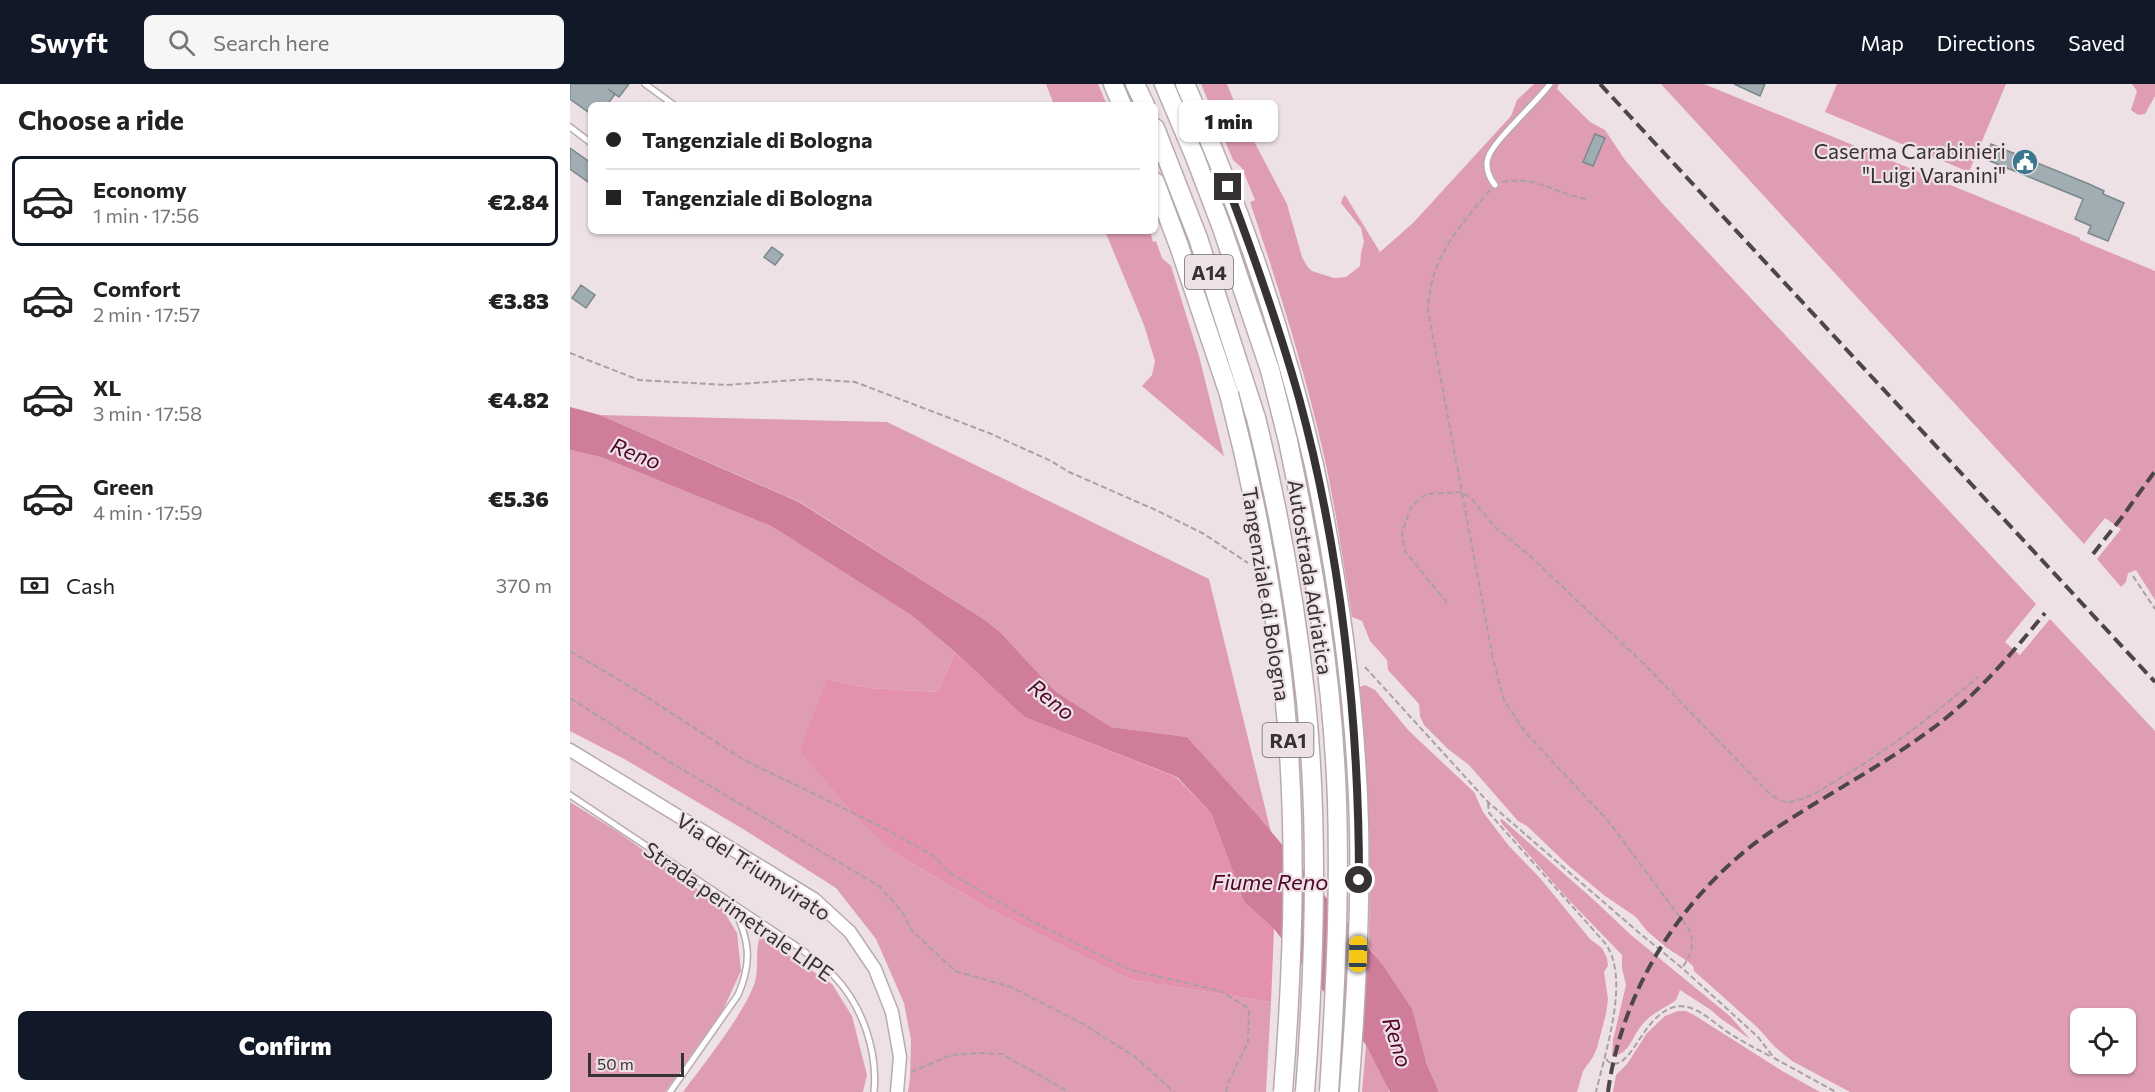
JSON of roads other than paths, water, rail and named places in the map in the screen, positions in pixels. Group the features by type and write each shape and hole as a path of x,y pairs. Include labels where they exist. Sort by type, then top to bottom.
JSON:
{"highway":[{"path":"1113,84 1121,102"},
{"path":"1135,84 1144,102"},
{"name":"Autostrada Adriatica","path":"1164,84 1222,228 1270,370 1288,441 1315,579 1325,652 1337,800 1338,906 1329,1092"},
{"path":"1185,84 1214,152 1254,259 1299,398 1340,604 1356,762 1359,898 1357,972 1349,1092"},
{"name":"Autostrada Adriatica","path":"1158,136 1198,238 1256,418 1272,482 1286,555 1306,702 1311,776 1314,923 1305,1092"},
{"name":"Tangenziale di Bologna","path":"1158,190 1229,394 1249,478 1273,604 1288,750 1293,898 1283,1092"}],"street":[{"name":"Via del Triumvirato","path":"570,750 814,899 832,914 863,949 884,989 892,1012 900,1057 897,1092"}],"lane":[{"path":"645,84 670,102"},
{"path":"1495,185 1491,180 1487,164 1492,149 1550,84"},
{"path":"570,127 588,141"},
{"name":"Strada perimetrale LIPE","path":"570,795 801,950 832,975 855,1005 870,1041 874,1092"},
{"path":"670,1092 738,994 746,977 748,964 745,930 733,905"}],"water":[{"name":"Fiume Reno","path":"570,407 600,415 799,502 985,620 1000,632 1055,691 1111,727 1187,737 1258,816 1382,964 1412,1009 1426,1062 1439,1092 1390,1092 1366,1045 1274,929 1244,902 1211,813 1177,777 1024,717 955,652 911,615 771,526 601,457 570,450"}],"railway":[{"path":"1600,84 2155,682"},
{"path":"2093,554 2155,471"},
{"path":"1608,1092 1615,1053 1627,1016 1643,980 1684,913 1710,884 1738,857 1769,833 1899,752 1956,710 2009,656 2045,613"}],"place":[{"name":"Caserma Carabinieri \"Luigi Varanini\"","path":"2025,162"}],"water label":[{"name":"Reno","path":"636,453"},
{"name":"Reno","path":"1052,699"},
{"name":"Reno","path":"1398,1042"}]}
